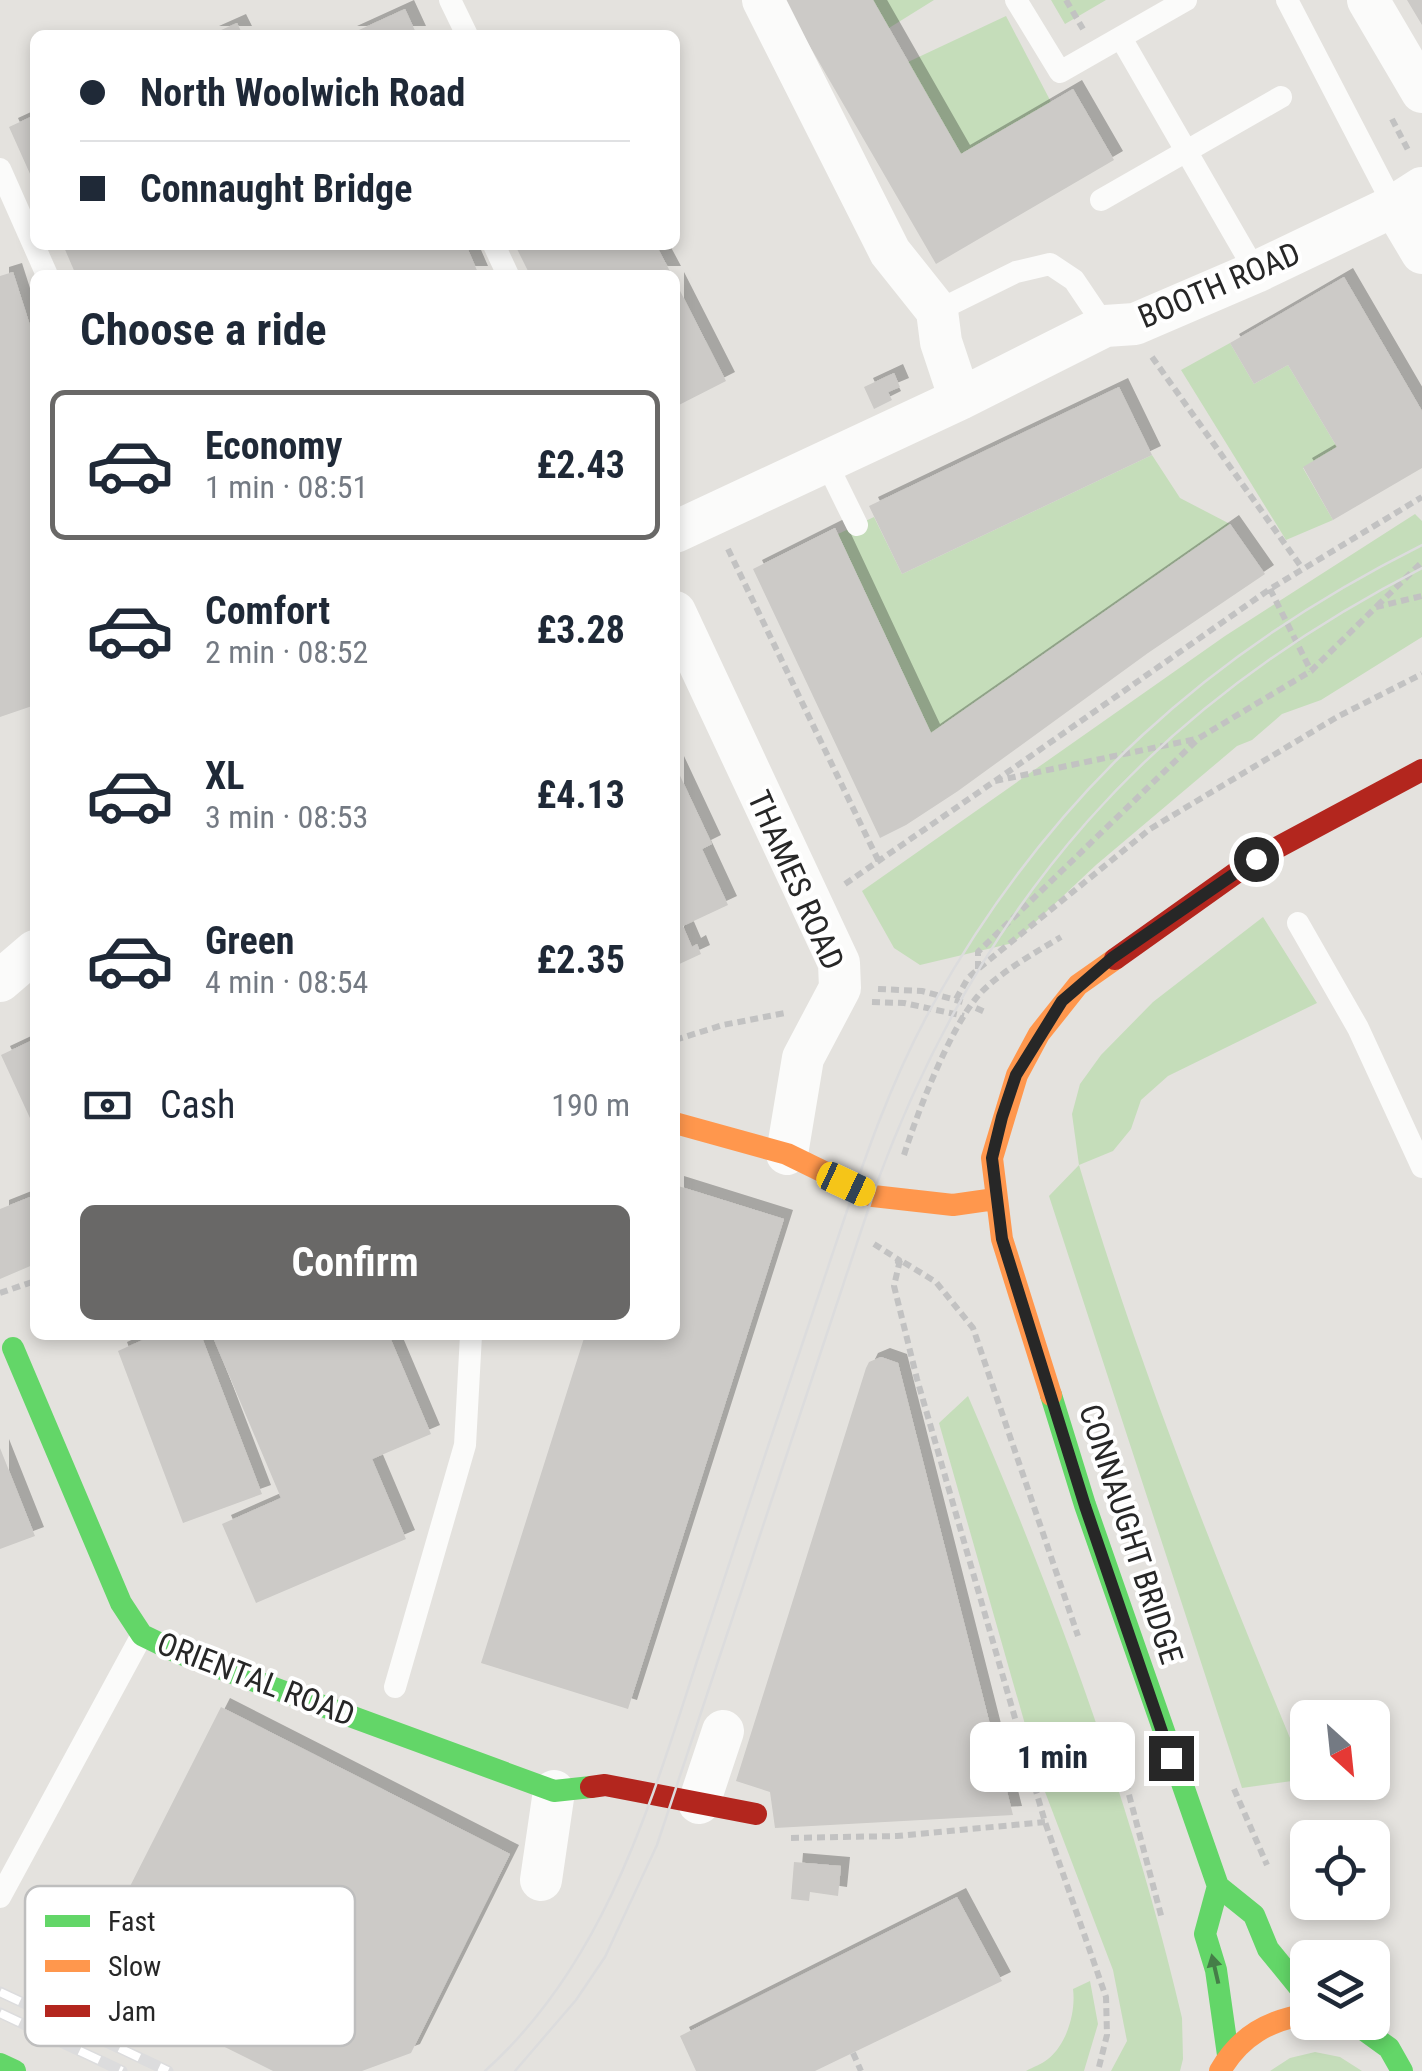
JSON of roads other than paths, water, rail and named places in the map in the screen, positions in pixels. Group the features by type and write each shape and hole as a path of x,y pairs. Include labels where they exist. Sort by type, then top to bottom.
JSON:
{"main road":[{"name":"CONNAUGHT BRIDGE","path":"1290,1976 1268,1950 1254,1915 1218,1886 1196,1830 1085,1506 1002,1239 992,1158 1016,1075 1039,1034 1078,985 1254,860 1422,770"},
{"path":"680,1125 787,1154 873,1196 952,1206 995,1199"},
{"name":"ORIENTAL ROAD","path":"14,1347 121,1603 142,1635 181,1654 554,1791 605,1785 756,1814"},
{"path":"1218,1886 1205,1934 1216,1970 1224,2063"},
{"path":"1224,2063 1254,2031 1290,2016"},
{"path":"1378,2040 1389,2048 1402,2071"},
{"path":"0,2064 15,2071"}],"street":[{"path":"680,530 960,400 937,311 890,252 764,0"},
{"path":"1368,0 1422,92"},
{"path":"1408,197 1422,254"},
{"name":"BOOTH ROAD","path":"960,400 1129,332 1408,197"},
{"name":"THAMES ROAD","path":"680,623 839,963 840,988 803,1058 787,1154"},
{"path":"0,980 30,955"},
{"path":"699,1803 723,1731"},
{"path":"541,1880 554,1791"}],"lane":[{"path":"450,0 464,30"},
{"path":"1016,0 1060,72 1186,0"},
{"path":"1287,0 1408,197"},
{"path":"1122,38 1256,272"},
{"path":"1101,200 1281,96"},
{"path":"0,169 30,237"},
{"path":"937,311 1016,272 1050,264 1074,280 1129,332"},
{"path":"825,460 857,524"},
{"path":"1298,924 1358,1028 1422,1166"},
{"path":"395,1687 465,1445 471,1340"},
{"path":"0,1896 142,1635"}],"tram line":[{"path":"485,2071 527,2028 563,1981 619,1878 662,1768 870,1144 916,1036 981,926 1031,857 1085,793 1143,735 1206,681 1273,632 1345,586 1422,545"},
{"path":"515,2071 576,2000 605,1957 657,1845 877,1183 919,1081 968,987 1024,900 1088,821 1159,748 1238,682 1326,622 1422,568"}],"railway":[{"path":"0,1992 25,2004"},
{"path":"0,2013 25,2025"},
{"path":"69,2046 122,2071"},
{"path":"115,2046 168,2071"}]}
